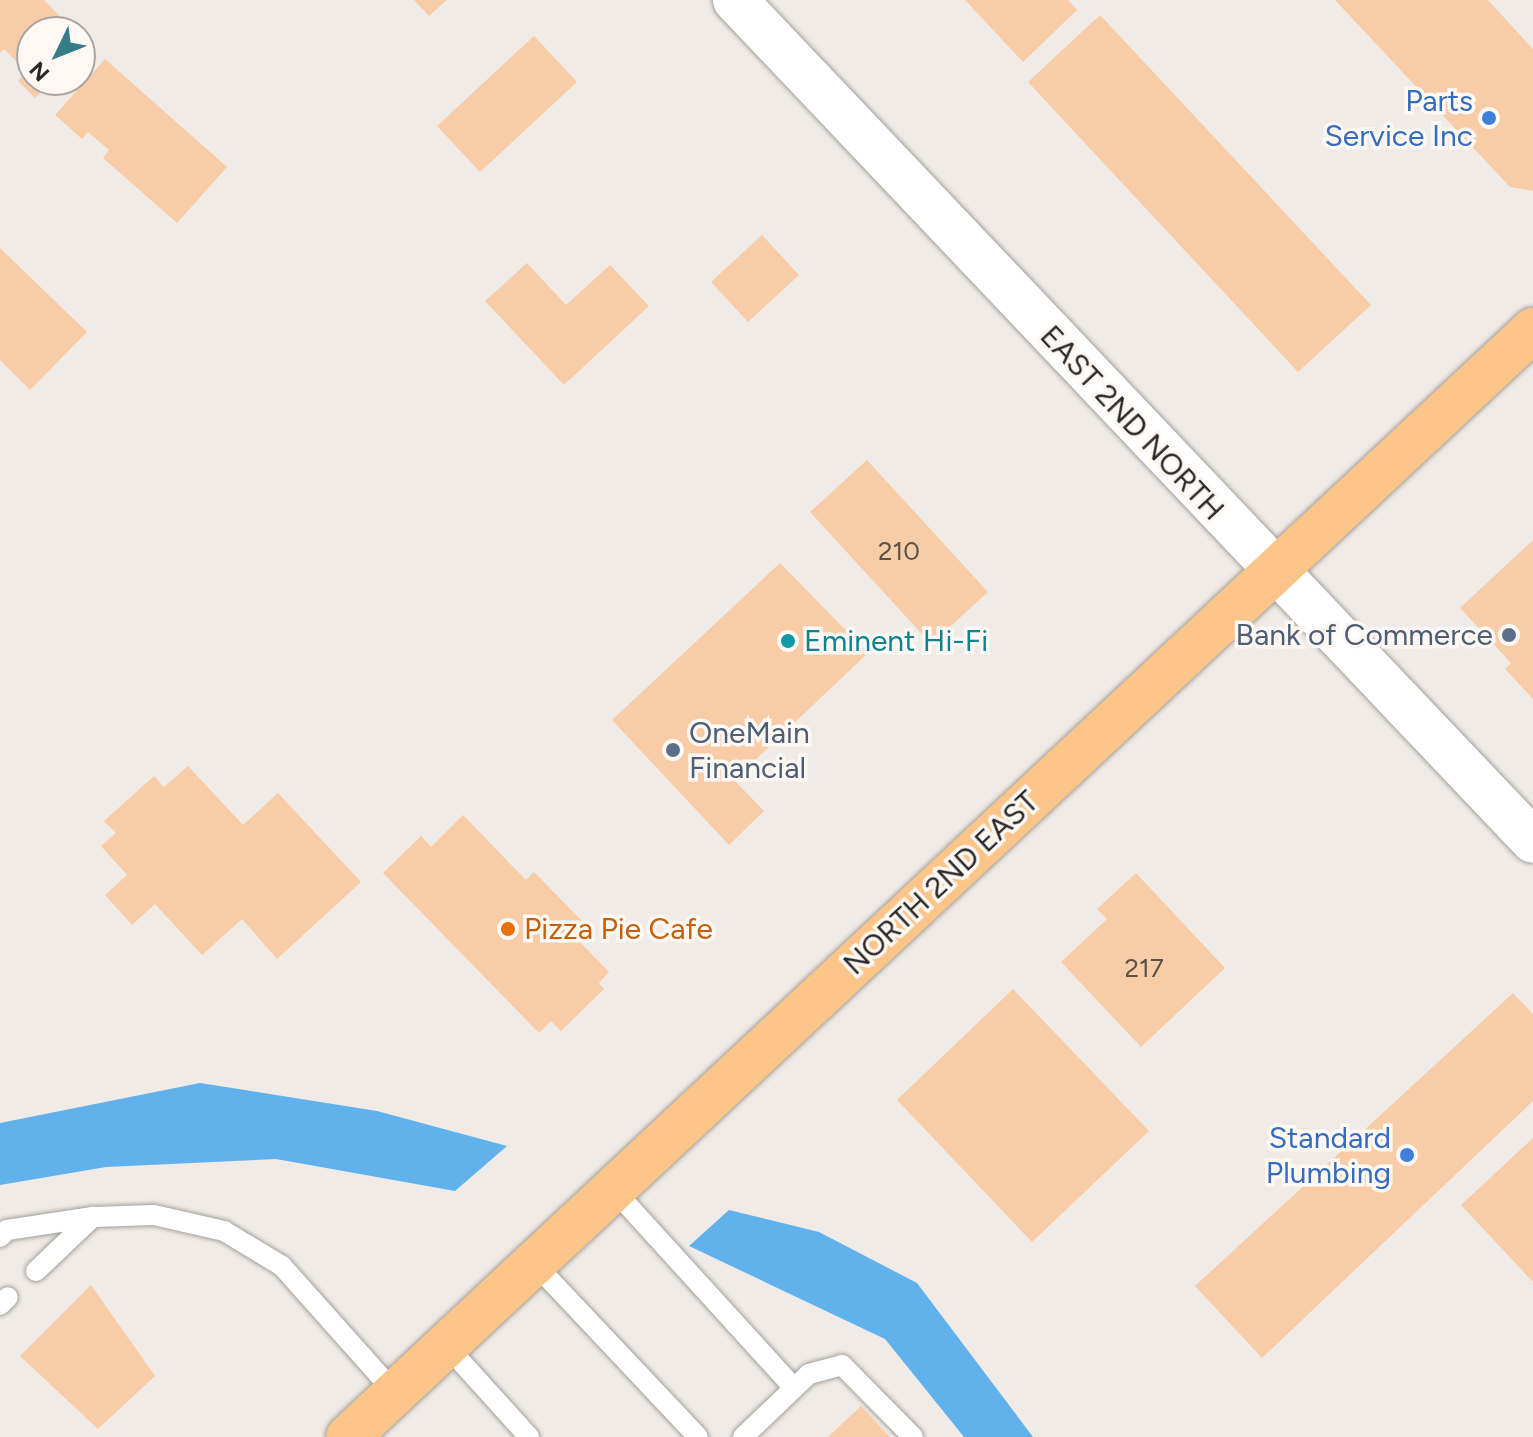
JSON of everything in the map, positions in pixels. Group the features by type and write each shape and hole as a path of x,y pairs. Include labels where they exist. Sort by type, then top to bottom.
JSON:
{"main road":[{"name":"NORTH 2ND EAST","path":"348,1437 1533,330"}],"street":[{"name":"EAST 2ND NORTH","path":"735,0 1533,841"}],"lane":[{"path":"613,1189 794,1388"},
{"path":"0,1237 7,1230 93,1217 154,1215 224,1231 282,1266 395,1393"},
{"path":"36,1271 93,1217"},
{"path":"534,1263 698,1437"},
{"path":"446,1345 528,1436"},
{"path":"743,1437 809,1374 842,1365 913,1437"}],"water":[{"path":"200,1083 377,1111 507,1146 455,1191 276,1159 106,1167 0,1185 0,1123"},
{"path":"729,1210 819,1232 917,1283 1033,1437 964,1437 885,1339 689,1246"}],"building":[{"path":"0,0 44,0 60,16 16,16 16,61 4,49 0,53"},
{"path":"414,0 447,0 429,16"},
{"path":"965,0 1068,0 1077,10 1023,62"},
{"name":"Parts Service Inc","path":"1335,0 1488,0 1533,49 1533,191 1510,187"},
{"path":"1100,15 1371,305 1298,372 1028,82"},
{"path":"534,36 577,82 480,172 437,126"},
{"path":"105,59 227,167 177,223 103,158 109,150 88,132 82,139 55,115 72,96 96,96 96,69"},
{"path":"762,235 799,275 748,322 711,282"},
{"path":"0,248 87,332 30,390 0,360"},
{"path":"527,263 566,305 610,265 649,306 564,385 485,301"},
{"path":"867,460 988,592 931,644 810,512"},
{"name":"Bank of Commerce","path":"1533,540 1533,699 1505,669 1511,663 1460,608"},
{"path":"780,563 868,653 734,780 764,811 729,845 612,720"},
{"path":"188,766 243,825 278,793 361,882 277,959 242,919 202,955 155,904 132,925 105,895 127,875 101,846 116,833 104,821 154,776 164,787"},
{"name":"Pizza Pie Cafe","path":"463,815 526,880 534,872 584,923 572,934 609,972 599,983 604,989 561,1031 551,1021 539,1033 383,873 421,836 431,847"},
{"path":"1136,873 1225,968 1141,1047 1061,962 1107,919 1097,909"},
{"path":"1013,989 1149,1131 1032,1242 897,1100"},
{"name":"Standard Plumbing","path":"1513,993 1533,1014 1533,1101 1262,1358 1195,1286"},
{"path":"1533,1138 1533,1282 1461,1205"},
{"path":"91,1285 155,1376 98,1429 20,1356"},
{"path":"861,1406 890,1437 828,1437"}],"place":[{"name":"Parts Service Inc","path":"1489,118"},
{"name":"Bank of Commerce","path":"1509,635"},
{"name":"Eminent Hi-Fi","path":"788,641"},
{"name":"OneMain Financial","path":"673,750"},
{"name":"Pizza Pie Cafe","path":"508,929"},
{"name":"Standard Plumbing","path":"1407,1155"}]}
